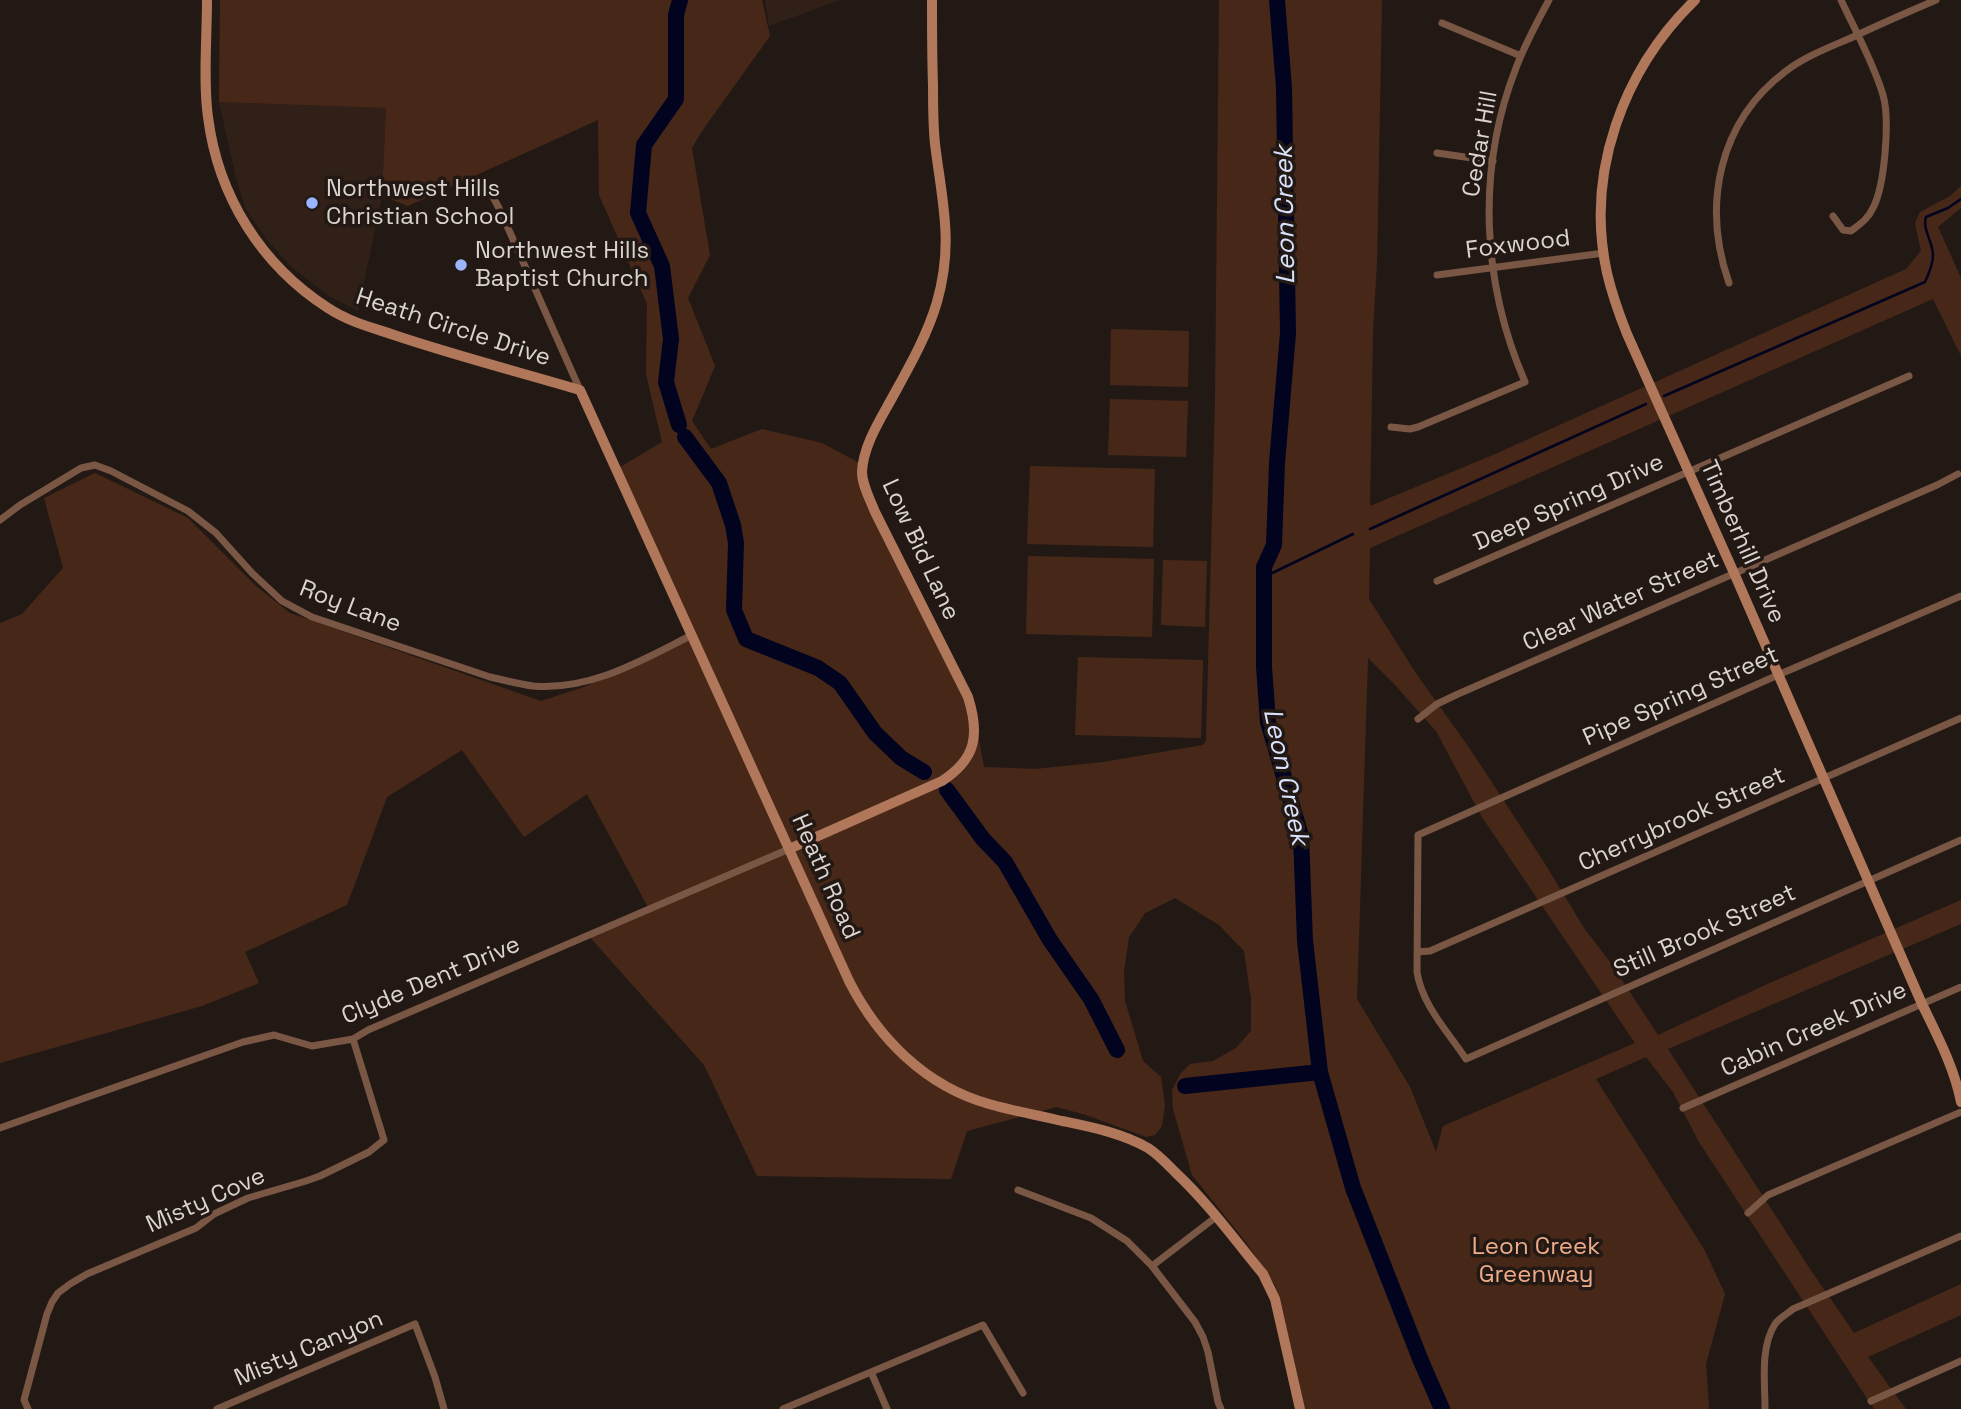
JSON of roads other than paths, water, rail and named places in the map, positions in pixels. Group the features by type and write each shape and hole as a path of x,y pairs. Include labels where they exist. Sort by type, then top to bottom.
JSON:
{"street":[{"name":"Heath Circle Drive","path":"207,0 208,114 218,168 232,202 248,229 262,250 279,268 330,309 364,326 580,390"},
{"name":"Low Bid Lane","path":"789,849 942,781 962,765 974,743 974,722 968,698 875,512 862,474 879,421 928,330 943,276 946,226 935,143 932,0"},
{"name":"Cedar Hill","path":"1391,427 1418,427 1525,382 1504,328 1492,268 1488,215 1493,161 1502,110 1521,56 1549,0"},
{"name":"Timberhill Drive","path":"1695,0 1660,39 1643,65 1618,118 1604,172 1601,206 1604,253 1614,300 1952,1070 1961,1102"},
{"path":"1833,216 1843,230 1851,231 1867,219 1881,185 1886,121 1879,83 1842,0"},
{"path":"1729,284 1717,234 1716,197 1723,161 1738,127 1758,97 1785,72 1809,57 1936,0"},
{"path":"1442,23 1521,56"},
{"path":"1437,153 1493,161"},
{"name":"Heath Road","path":"485,182 860,1002 883,1034 905,1057 944,1084 987,1104 1100,1129 1133,1141 1161,1158 1194,1189 1270,1287 1300,1409"},
{"name":"Foxwood","path":"1437,275 1604,253"},
{"name":"Deep Spring Drive","path":"1437,581 1909,376"},
{"name":"Roy Lane","path":"0,520 81,468 95,465 188,511 216,533 267,588 293,608 312,617 517,684 551,686 585,682 619,670 692,635"},
{"name":"Clear Water Street","path":"1418,719 1437,704 1458,694 1958,474"},
{"name":"Pipe Spring Street","path":"1417,952 1418,835 1961,596"},
{"name":"Cherrybrook Street","path":"1417,952 1430,951 1961,718"},
{"name":"Still Brook Street","path":"1417,952 1417,972 1423,995 1466,1059 1961,840"},
{"name":"Clyde Dent Drive","path":"0,1128 243,1042 274,1035 312,1046 353,1039 368,1030 789,849"},
{"name":"Cabin Creek Drive","path":"1683,1108 1961,986"},
{"name":"Misty Cove","path":"28,1409 24,1400 47,1314 58,1293 87,1273 196,1228 214,1214 248,1198 320,1176 369,1152 384,1140 353,1039"},
{"path":"1748,1213 1768,1195 1961,1112"},
{"path":"1018,1190 1091,1218 1127,1241 1152,1266 1195,1322 1203,1337 1221,1409"},
{"path":"1152,1266 1216,1217"},
{"path":"1765,1409 1767,1347 1775,1325 1793,1309 1961,1236"},
{"name":"Misty Canyon","path":"217,1409 415,1324 444,1409"},
{"path":"783,1409 984,1325 1023,1393"},
{"path":"1871,1401 1961,1362"},
{"path":"872,1372 887,1409"}],"waterway":[{"path":"679,425 666,382 671,339 662,266 638,213 644,145 676,99 676,15 680,0"},
{"name":"Leon Creek","path":"1277,0 1284,88 1288,333 1277,463 1274,545 1264,567 1264,667 1268,722 1301,836 1305,941 1320,1072 1353,1188 1442,1409"},
{"path":"1664,396 1925,282 1932,266 1933,255 1925,226 1926,217 1961,199"},
{"path":"1370,529 1646,404"},
{"path":"685,437 719,483 733,525 736,543 734,610 746,639 818,668 840,683 875,733 901,758 924,772"},
{"path":"1264,577 1353,534"},
{"path":"947,790 983,839 1005,862 1050,940 1091,999 1117,1050"},
{"path":"1185,1086 1320,1072"}],"place":[{"name":"Northwest Hills Christian School","path":"312,203"},
{"name":"Northwest Hills Baptist Church","path":"461,265"}],"park label":[{"name":"Leon Creek Greenway","path":"1536,1261"}]}
